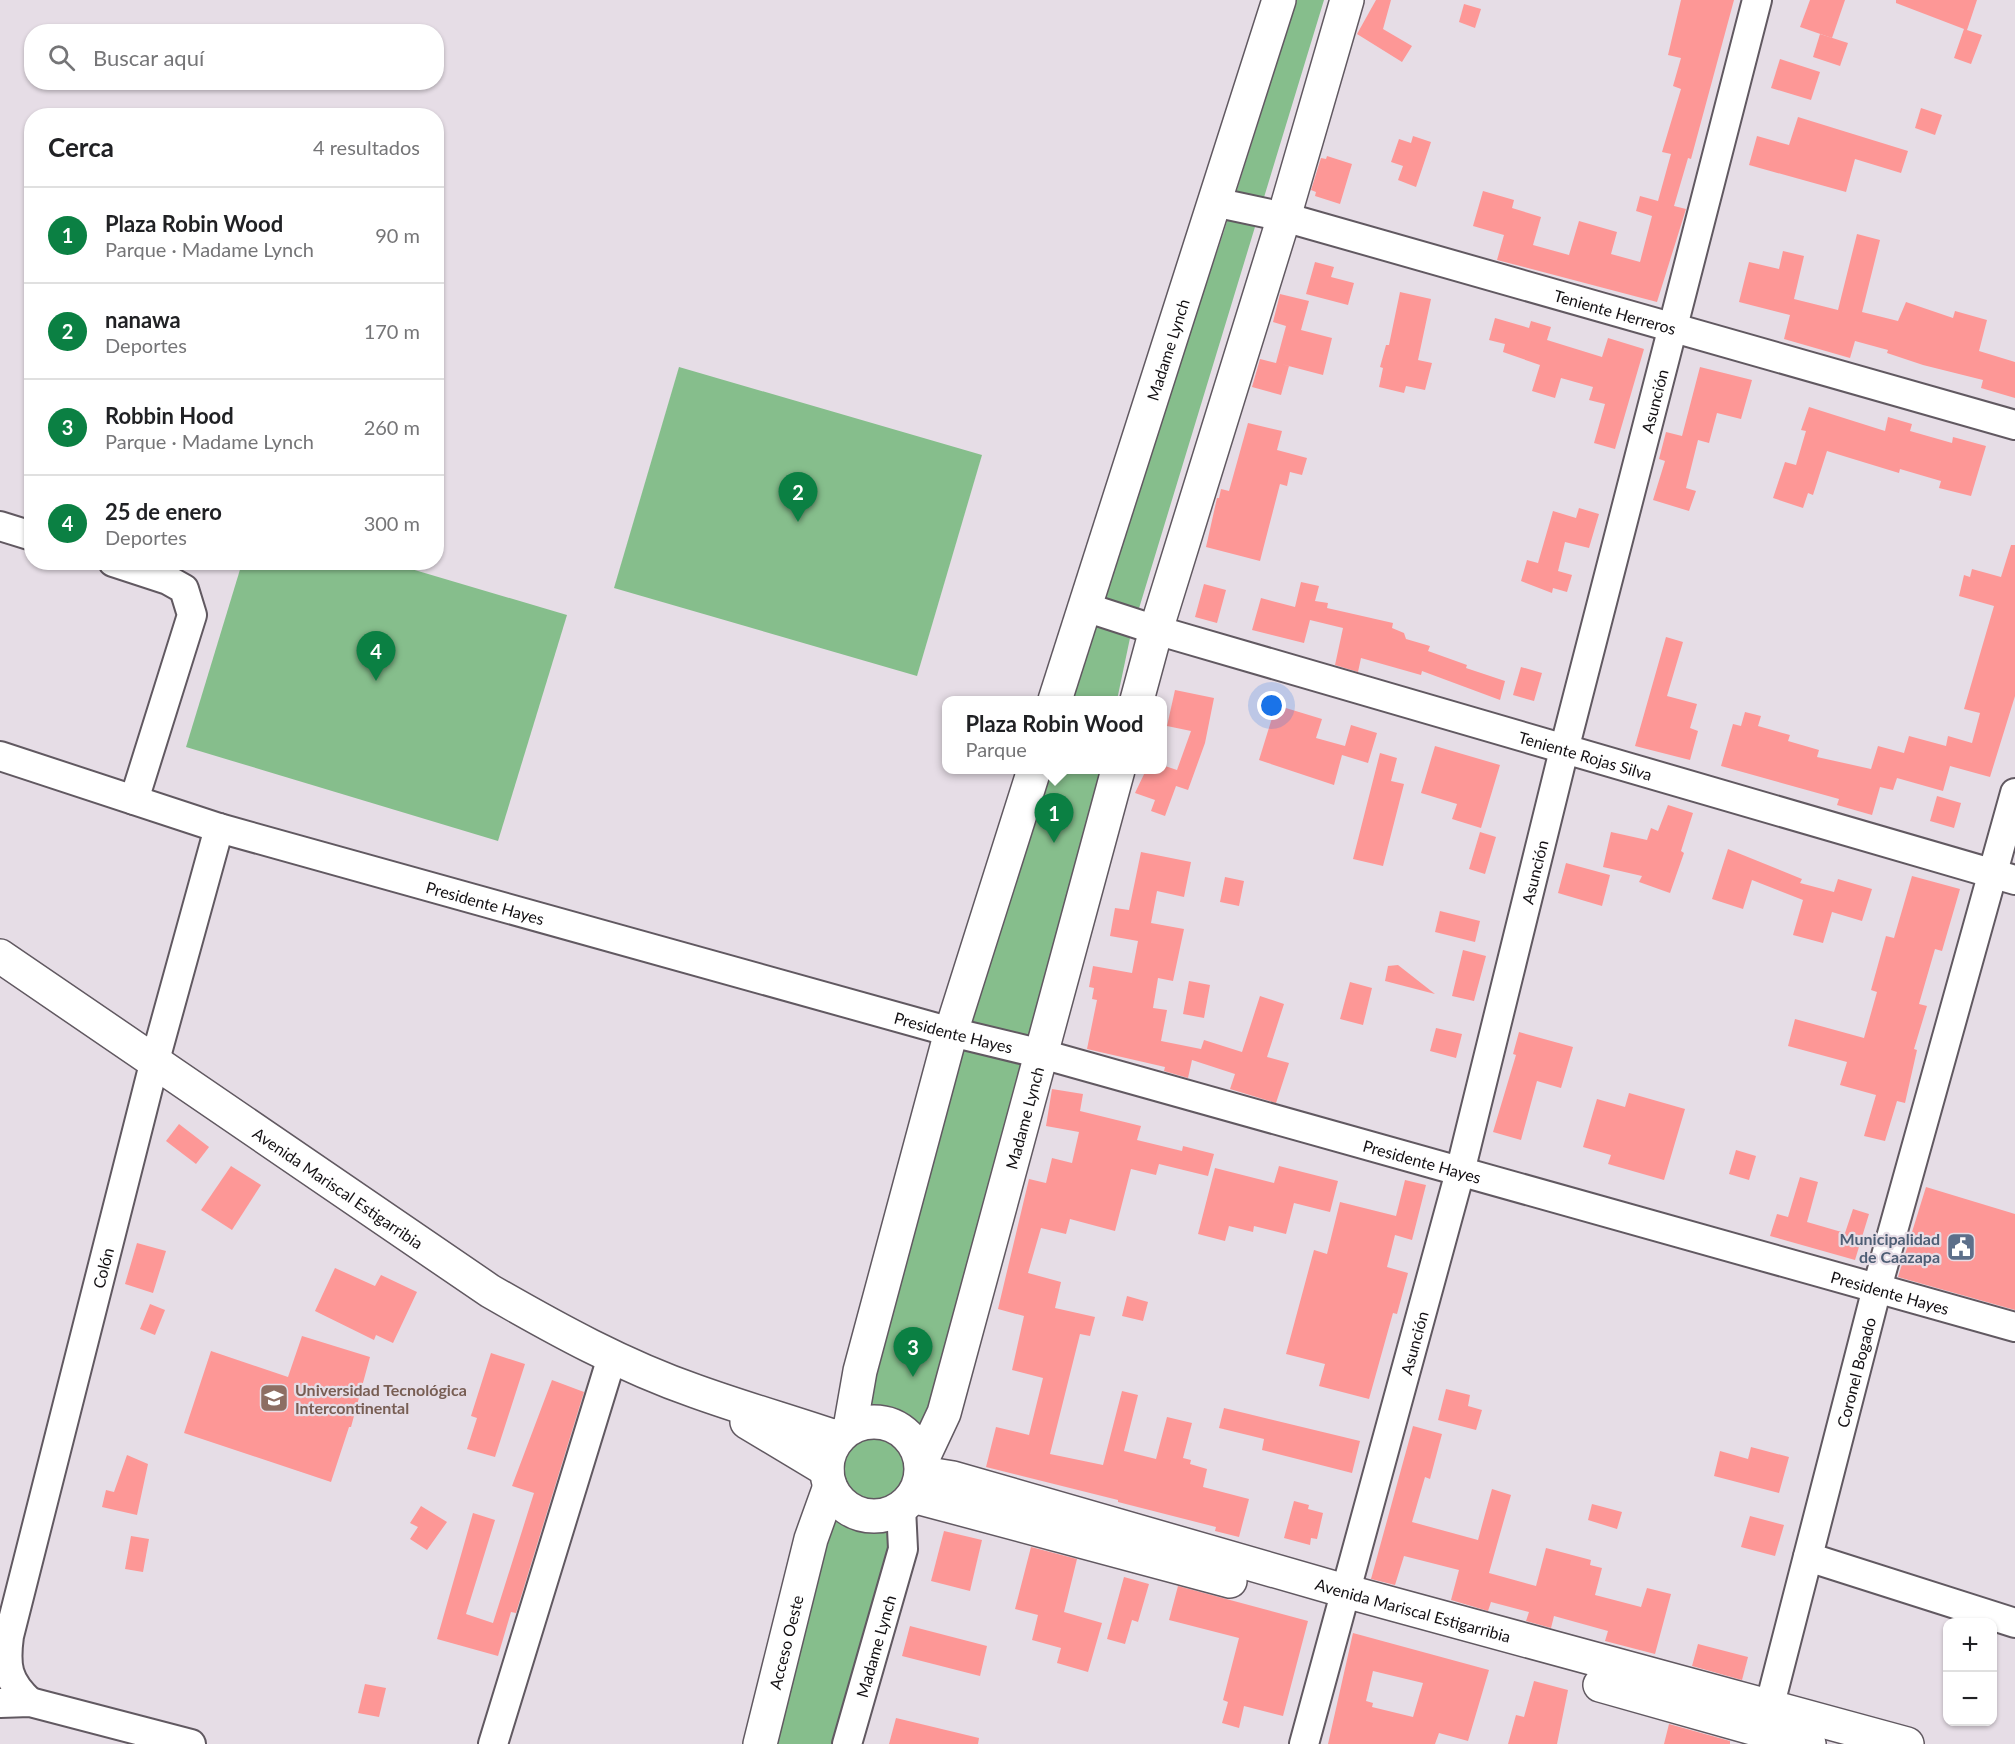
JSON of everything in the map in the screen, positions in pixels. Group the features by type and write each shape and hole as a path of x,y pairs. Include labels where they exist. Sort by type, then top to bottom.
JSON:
{"main road":[{"name":"Madame Lynch","path":"1056,696 1279,0"},
{"path":"1138,696 1156,630 1284,217 1347,0"},
{"path":"844,1433 869,1421 895,1426 913,1442 909,1490 867,1516 835,1488 828,1458 844,1433 951,1032 1033,774"},
{"name":"Madame Lynch","path":"909,1490 944,1413 1117,774"},
{"name":"Avenida Mariscal Estigarribia","path":"0,956 490,1291 612,1357 694,1390 844,1433"},
{"name":"Avenida Mariscal Estigarribia","path":"694,1390 835,1488"},
{"name":"Avenida Mariscal Estigarribia","path":"909,1490 953,1478 1342,1601 1766,1728 1809,1744"},
{"name":"Acceso Oeste","path":"760,1744 810,1539 835,1488"},
{"name":"Avenida Mariscal Estigarribia","path":"1766,1728 1907,1744"}],"street":[{"name":"Asunción","path":"1304,1744 1460,1172 1564,750 1758,0"},
{"name":"Teniente Herreros","path":"1214,202 1284,217 2015,425"},
{"path":"0,526 24,534"},
{"path":"134,800 192,615 184,589 168,580 137,570"},
{"name":"Teniente Rojas Silva","path":"1085,607 1564,750 2004,877"},
{"name":"Presidente Hayes","path":"0,756 219,828 951,1032 1042,1054 2015,1327"},
{"name":"Coronel Bogado","path":"1766,1728 1877,1288 2004,877 2015,793"},
{"name":"Colón","path":"30,1702 16,1689 9,1675 6,1654 9,1636 154,1060 219,828"},
{"path":"493,1744 612,1357"},
{"name":"Madame Lynch","path":"847,1744 903,1549 909,1490"},
{"path":"1808,1557 2015,1623"},
{"path":"0,1703 30,1702 191,1744"}],"green space":[{"path":"1297,0 1324,0 1130,638 1118,696 1068,696 1224,231"},
{"path":"679,367 982,455 917,676 614,588"},
{"path":"240,570 415,570 567,615 498,841 186,747"},
{"path":"1044,774 1102,774 1040,1069 941,1459 928,1458 918,1436 904,1424 886,1419 863,1417 955,1047"},
{"path":"876,1433 896,1439 906,1449 912,1469 906,1489 896,1499 876,1505 856,1499 846,1489 840,1469 846,1449 856,1439"},
{"path":"836,1510 854,1520 871,1524 889,1522 908,1514 840,1744 772,1744"}],"building":[{"path":"1376,0 1391,0 1383,29 1412,46 1402,62 1357,34"},
{"path":"1681,0 1734,0 1691,159 1688,158 1674,206 1686,209 1657,302 1497,260 1504,235 1473,226 1483,191 1514,200 1512,208 1541,217 1533,245 1569,255 1579,221 1617,232 1611,254 1640,262 1652,216 1636,211 1640,196 1658,201 1671,154 1662,152 1681,89 1673,86 1681,58 1668,55"},
{"path":"1810,0 1845,0 1832,38 1800,27"},
{"path":"1896,0 1977,0 1967,30 1982,35 1971,64 1954,58 1964,29 1896,3"},
{"path":"1464,4 1481,9 1475,28 1459,22"},
{"path":"1820,34 1848,43 1840,66 1813,57"},
{"path":"1780,59 1820,72 1811,100 1771,88"},
{"path":"1921,108 1942,115 1935,135 1915,128"},
{"path":"1798,117 1908,151 1901,173 1855,159 1846,192 1749,165 1757,136 1789,145"},
{"path":"1413,136 1431,142 1416,187 1398,180 1403,166 1391,162 1399,139 1411,143"},
{"path":"1327,156 1352,164 1340,204 1315,196 1316,192 1311,190 1321,158 1326,159"},
{"path":"1857,234 1880,240 1862,312 1898,321 1906,302 1953,318 1955,311 1987,320 1979,351 2015,362 2015,398 1981,388 1983,380 1923,365 1887,353 1888,350 1855,341 1850,358 1784,339 1790,315 1739,302 1749,262 1779,269 1783,251 1804,256 1794,299 1838,310"},
{"path":"1315,262 1334,267 1331,277 1354,283 1348,305 1306,294"},
{"path":"1400,292 1431,299 1418,360 1432,363 1425,390 1406,386 1404,393 1379,387 1383,368 1380,367 1386,345 1389,345"},
{"path":"1280,294 1309,301 1301,330 1332,338 1323,375 1289,366 1281,395 1252,387 1260,359 1276,363 1286,326 1273,322"},
{"path":"1495,318 1529,328 1531,321 1551,327 1547,340 1602,357 1608,338 1644,349 1615,449 1594,443 1605,404 1589,400 1593,387 1561,378 1555,398 1532,391 1540,365 1503,352 1505,344 1489,340"},
{"path":"1700,367 1752,380 1741,419 1717,413 1709,443 1698,440 1686,488 1696,491 1689,511 1653,500 1665,461 1659,459 1666,432 1682,436"},
{"path":"1809,407 1885,431 1888,417 1912,424 1910,431 1952,443 1953,437 1986,446 1971,496 1939,488 1941,481 1900,469 1899,473 1827,451 1813,495 1808,493 1803,508 1773,498 1785,462 1796,465 1806,431 1801,430"},
{"path":"1248,423 1282,431 1277,450 1307,458 1302,475 1290,472 1287,486 1280,484 1260,561 1206,547 1217,498 1219,498 1221,489 1229,491"},
{"path":"1579,508 1599,514 1589,548 1565,542 1558,571 1572,575 1567,592 1553,588 1552,593 1521,581 1527,560 1538,563 1553,511 1576,518"},
{"path":"2011,545 2015,545 2015,696 1990,777 1950,766 1943,791 1897,778 1893,790 1880,787 1872,815 1837,805 1839,799 1721,766 1733,724 1741,726 1745,712 1761,716 1758,726 1790,735 1788,741 1819,750 1817,757 1871,769 1878,746 1904,753 1909,736 1946,746 1948,736 1972,743 1980,713 1964,709 1994,606 1959,596 1964,575 1970,577 1972,569 2001,577"},
{"path":"1301,582 1319,586 1315,601 1328,603 1327,608 1393,623 1392,628 1404,633 1406,639 1430,646 1428,651 1467,665 1466,668 1505,681 1500,700 1422,671 1421,675 1361,658 1358,672 1335,665 1343,628 1310,620 1304,643 1252,630 1261,598 1295,607"},
{"path":"1204,584 1226,590 1217,623 1195,617"},
{"path":"1666,637 1683,642 1667,696 1697,704 1690,728 1698,731 1690,760 1635,746"},
{"path":"1521,667 1542,673 1534,701 1513,695"},
{"path":"1175,690 1214,698 1205,743 1188,790 1176,786 1165,816 1151,811 1155,800 1135,793 1144,774 1167,774 1167,767 1177,770 1191,731 1167,726"},
{"path":"1276,705 1322,719 1316,738 1345,746 1351,725 1377,733 1368,763 1342,755 1334,785 1259,760"},
{"path":"1435,746 1500,765 1481,828 1452,819 1457,804 1421,793"},
{"path":"1380,753 1397,758 1391,781 1404,784 1383,866 1353,859"},
{"path":"1937,796 1961,803 1954,828 1930,821"},
{"path":"1668,805 1693,813 1681,851 1684,853 1670,893 1639,882 1642,876 1603,867 1611,832 1647,840 1651,828 1658,831"},
{"path":"1480,832 1496,837 1485,874 1469,869"},
{"path":"1728,849 1802,879 1800,883 1834,892 1838,879 1872,889 1862,921 1832,912 1823,943 1793,935 1803,900 1752,880 1743,909 1712,899"},
{"path":"1141,852 1191,862 1184,897 1157,891 1151,923 1184,929 1173,981 1158,978 1153,1008 1167,1010 1161,1041 1201,1049 1204,1040 1242,1052 1260,996 1284,1004 1267,1057 1289,1063 1276,1103 1230,1089 1235,1074 1192,1060 1188,1078 1164,1071 1165,1067 1087,1049 1097,1000 1092,999 1094,988 1089,987 1093,966 1132,973 1138,941 1110,936 1115,908 1129,910"},
{"path":"1566,863 1610,875 1602,906 1558,893"},
{"path":"1912,876 1960,889 1942,951 1935,949 1919,1004 1927,1006 1914,1049 1917,1050 1905,1103 1897,1101 1885,1141 1864,1136 1876,1095 1840,1085 1847,1062 1788,1046 1795,1019 1864,1038 1877,992 1871,990 1886,936 1894,938"},
{"path":"1225,877 1244,881 1239,906 1220,902"},
{"path":"1440,911 1480,921 1475,942 1435,932"},
{"path":"1463,950 1486,956 1474,1001 1452,996"},
{"path":"1398,965 1435,994 1385,981 1388,966"},
{"path":"1189,981 1210,985 1204,1018 1183,1014"},
{"path":"1350,982 1372,988 1363,1025 1340,1019"},
{"path":"1436,1028 1462,1034 1456,1058 1430,1051"},
{"path":"1519,1032 1573,1047 1561,1088 1537,1081 1521,1140 1493,1132 1516,1055 1513,1054"},
{"path":"1052,1089 1083,1094 1080,1111 1141,1126 1137,1140 1182,1151 1183,1146 1214,1154 1208,1176 1159,1164 1156,1175 1131,1169 1115,1231 1070,1219 1066,1234 1041,1228 1028,1273 1061,1282 1055,1308 1095,1317 1090,1336 1080,1334 1050,1454 1103,1465 1122,1391 1138,1395 1124,1451 1156,1459 1167,1417 1192,1423 1183,1458 1191,1460 1190,1464 1207,1469 1203,1487 1249,1499 1239,1537 1215,1531 1216,1527 986,1467 996,1427 1029,1435 1043,1378 1012,1370 1024,1316 998,1309 1029,1179 1046,1183 1052,1158 1072,1163 1079,1132 1046,1126"},
{"path":"1629,1093 1685,1109 1664,1180 1608,1164 1611,1155 1583,1147 1597,1099 1625,1107"},
{"path":"179,1124 209,1147 196,1164 166,1141"},
{"path":"1736,1150 1756,1156 1749,1180 1729,1174"},
{"path":"231,1166 261,1185 232,1230 201,1210"},
{"path":"1279,1166 1338,1181 1330,1212 1294,1203 1286,1234 1254,1226 1253,1232 1229,1226 1225,1241 1198,1234 1215,1168 1274,1183"},
{"path":"1800,1177 1818,1182 1807,1222 1845,1233 1853,1209 1869,1214 1855,1260 1770,1236 1777,1214 1788,1217"},
{"path":"1405,1180 1426,1185 1412,1240 1395,1235 1387,1267 1408,1273 1397,1314 1393,1313 1369,1399 1319,1386 1325,1364 1286,1354 1314,1250 1327,1254 1340,1202 1396,1216"},
{"name":"Municipalidad de Caazapa","path":"1926,1187 2015,1214 2015,1310 1898,1277"},
{"path":"137,1243 166,1251 153,1293 125,1284"},
{"path":"335,1268 375,1286 381,1275 417,1292 393,1343 376,1335 374,1340 315,1311"},
{"path":"1127,1296 1148,1302 1143,1321 1122,1316"},
{"path":"150,1304 165,1310 155,1335 140,1329"},
{"path":"302,1336 370,1357 351,1427 349,1427 331,1482 184,1433 211,1351 288,1377"},
{"path":"491,1353 525,1364 495,1457 467,1449 477,1418 471,1416"},
{"path":"552,1380 584,1392 516,1613 511,1612 498,1656 437,1639 473,1513 495,1520 466,1614 493,1623 534,1493 512,1486"},
{"path":"1446,1389 1470,1395 1468,1406 1482,1410 1476,1430 1438,1420"},
{"path":"1224,1408 1360,1441 1352,1473 1262,1450 1264,1439 1219,1428"},
{"path":"1413,1426 1442,1434 1430,1479 1425,1477 1412,1522 1478,1540 1492,1489 1511,1495 1489,1573 1536,1586 1546,1548 1591,1560 1590,1565 1602,1568 1595,1595 1641,1607 1647,1588 1671,1594 1655,1654 1605,1641 1608,1631 1554,1616 1551,1628 1526,1621 1529,1612 1491,1602 1488,1611 1451,1600 1459,1570 1404,1556 1395,1585 1371,1579"},
{"path":"1751,1447 1789,1457 1779,1493 1714,1476 1720,1451 1748,1459"},
{"path":"127,1455 148,1464 137,1515 102,1507 106,1490 114,1492"},
{"path":"1294,1501 1309,1505 1308,1509 1323,1513 1317,1539 1311,1538 1310,1545 1284,1538"},
{"path":"1592,1504 1622,1512 1617,1529 1588,1520"},
{"path":"421,1506 447,1522 427,1550 410,1539 418,1527 410,1523"},
{"path":"1750,1516 1784,1525 1775,1556 1741,1547"},
{"path":"944,1531 982,1540 970,1591 931,1581"},
{"path":"131,1536 149,1539 143,1572 125,1569"},
{"path":"1031,1547 1077,1559 1064,1612 1102,1623 1088,1672 1057,1663 1061,1648 1032,1640 1038,1615 1015,1609"},
{"path":"1124,1577 1149,1584 1138,1622 1132,1620 1125,1644 1107,1639"},
{"path":"1178,1586 1308,1621 1283,1716 1244,1706 1239,1728 1222,1723 1228,1702 1223,1700 1239,1638 1169,1620"},
{"path":"910,1626 987,1646 980,1676 902,1656"},
{"path":"1353,1633 1489,1670 1468,1741 1439,1733 1435,1744 1328,1744","holes":["1373,1671 1423,1683 1413,1717 1372,1707 1373,1703 1366,1701"]},
{"path":"1698,1644 1748,1657 1742,1680 1692,1666"},
{"path":"1534,1681 1568,1690 1557,1744 1508,1744 1516,1715 1524,1717"},
{"path":"365,1684 386,1688 379,1717 358,1713"},
{"path":"896,1718 979,1738 978,1744 889,1744"},
{"path":"1669,1724 1730,1741 1730,1744 1664,1744"}],"place":[{"name":"nanawa","path":"798,522"},
{"name":"25 de enero","path":"376,681"},
{"name":"Plaza Robin Wood","path":"1054,843"},
{"name":"Municipalidad de Caazapa","path":"1961,1247"},
{"name":"Robbin Hood","path":"913,1377"},
{"name":"Universidad Tecnológica Intercontinental","path":"274,1398"}]}
